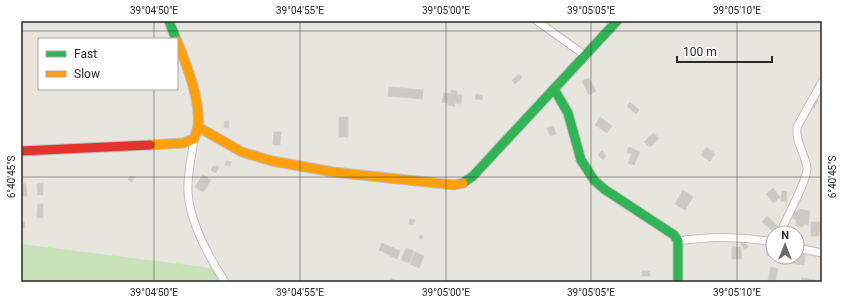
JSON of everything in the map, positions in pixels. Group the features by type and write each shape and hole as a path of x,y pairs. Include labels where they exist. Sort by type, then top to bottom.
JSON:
{"street":[{"path":"169,21 176,38"},
{"path":"537,21 586,56"},
{"path":"198,128 242,152 272,161 333,172 454,185 462,184 473,176 617,21"},
{"path":"178,42 184,57 199,114 198,128 194,139 188,191 191,210 198,231 214,264 225,282"},
{"path":"784,225 804,180 807,169 796,134 797,126 822,82"},
{"path":"554,89 557,97 568,112 577,151 589,176 605,190 674,235 678,241 678,282"},
{"path":"21,151 157,145 183,143 194,139"},
{"path":"678,241 725,236 765,240"},
{"path":"805,250 822,253"}],"green space":[{"path":"21,244 212,268 222,282 21,282"}],"building":[{"path":"519,74 522,78 515,84 512,80"},
{"path":"589,78 596,91 589,95 582,81"},
{"path":"389,87 423,90 422,99 388,96"},
{"path":"451,90 457,91 457,94 462,95 461,104 455,103 455,106 442,102 444,93 451,94"},
{"path":"476,94 483,96 482,100 475,99"},
{"path":"814,98 818,100 814,108 810,105"},
{"path":"630,102 639,110 636,114 627,106"},
{"path":"339,117 348,117 348,137 339,137"},
{"path":"600,117 612,126 607,133 595,125"},
{"path":"225,121 229,121 229,128 224,127"},
{"path":"553,126 556,134 550,136 547,128"},
{"path":"274,132 281,132 280,145 273,145"},
{"path":"653,133 659,138 650,147 644,142"},
{"path":"629,147 640,152 634,165 628,163 632,154 627,152"},
{"path":"707,147 715,154 710,161 701,155"},
{"path":"602,151 606,156 603,160 598,155"},
{"path":"226,161 231,162 230,166 225,165"},
{"path":"216,165 219,167 216,173 211,170 213,166 215,167"},
{"path":"203,175 211,180 203,192 195,187"},
{"path":"130,176 134,177 132,182 128,180"},
{"path":"43,183 43,195 38,195 37,184"},
{"path":"21,184 26,184 27,196 21,196"},
{"path":"773,188 780,197 774,203 766,194"},
{"path":"683,190 693,197 685,210 675,204"},
{"path":"782,191 787,192 786,202 781,201"},
{"path":"38,204 43,204 43,218 37,218"},
{"path":"799,209 810,211 808,225 796,225 796,219 793,219 794,211 798,212"},
{"path":"767,216 777,225 766,225 762,222"},
{"path":"410,219 415,220 413,225 409,224"},
{"path":"21,221 25,222 25,228 21,228"},
{"path":"811,222 822,222 822,232 819,232 819,236 811,236"},
{"path":"419,235 423,235 423,239 419,239"},
{"path":"743,239 748,247 745,250 739,241"},
{"path":"382,243 400,251 397,259 379,250"},
{"path":"732,247 741,247 742,259 732,259"},
{"path":"406,248 414,251 409,263 401,260"},
{"path":"415,252 424,256 419,268 410,264"},
{"path":"771,267 778,269 775,281 768,280"},
{"path":"642,271 650,271 650,276 642,276"},
{"path":"391,278 395,280 394,282 389,282"},
{"path":"802,278 815,280 815,282 801,282"}],"traffic: fast":[{"path":"169,21 176,38"},
{"path":"463,183 473,176 617,21"},
{"path":"554,89 568,113 581,160 594,180 604,189 674,235 678,241 678,282"}],"traffic: slow":[{"path":"150,145 183,143 194,139 198,127 195,95 189,72 178,44"},
{"path":"198,127 242,152 272,161 333,172 454,185 463,183"}],"traffic: jam":[{"path":"21,151 150,145"}]}
